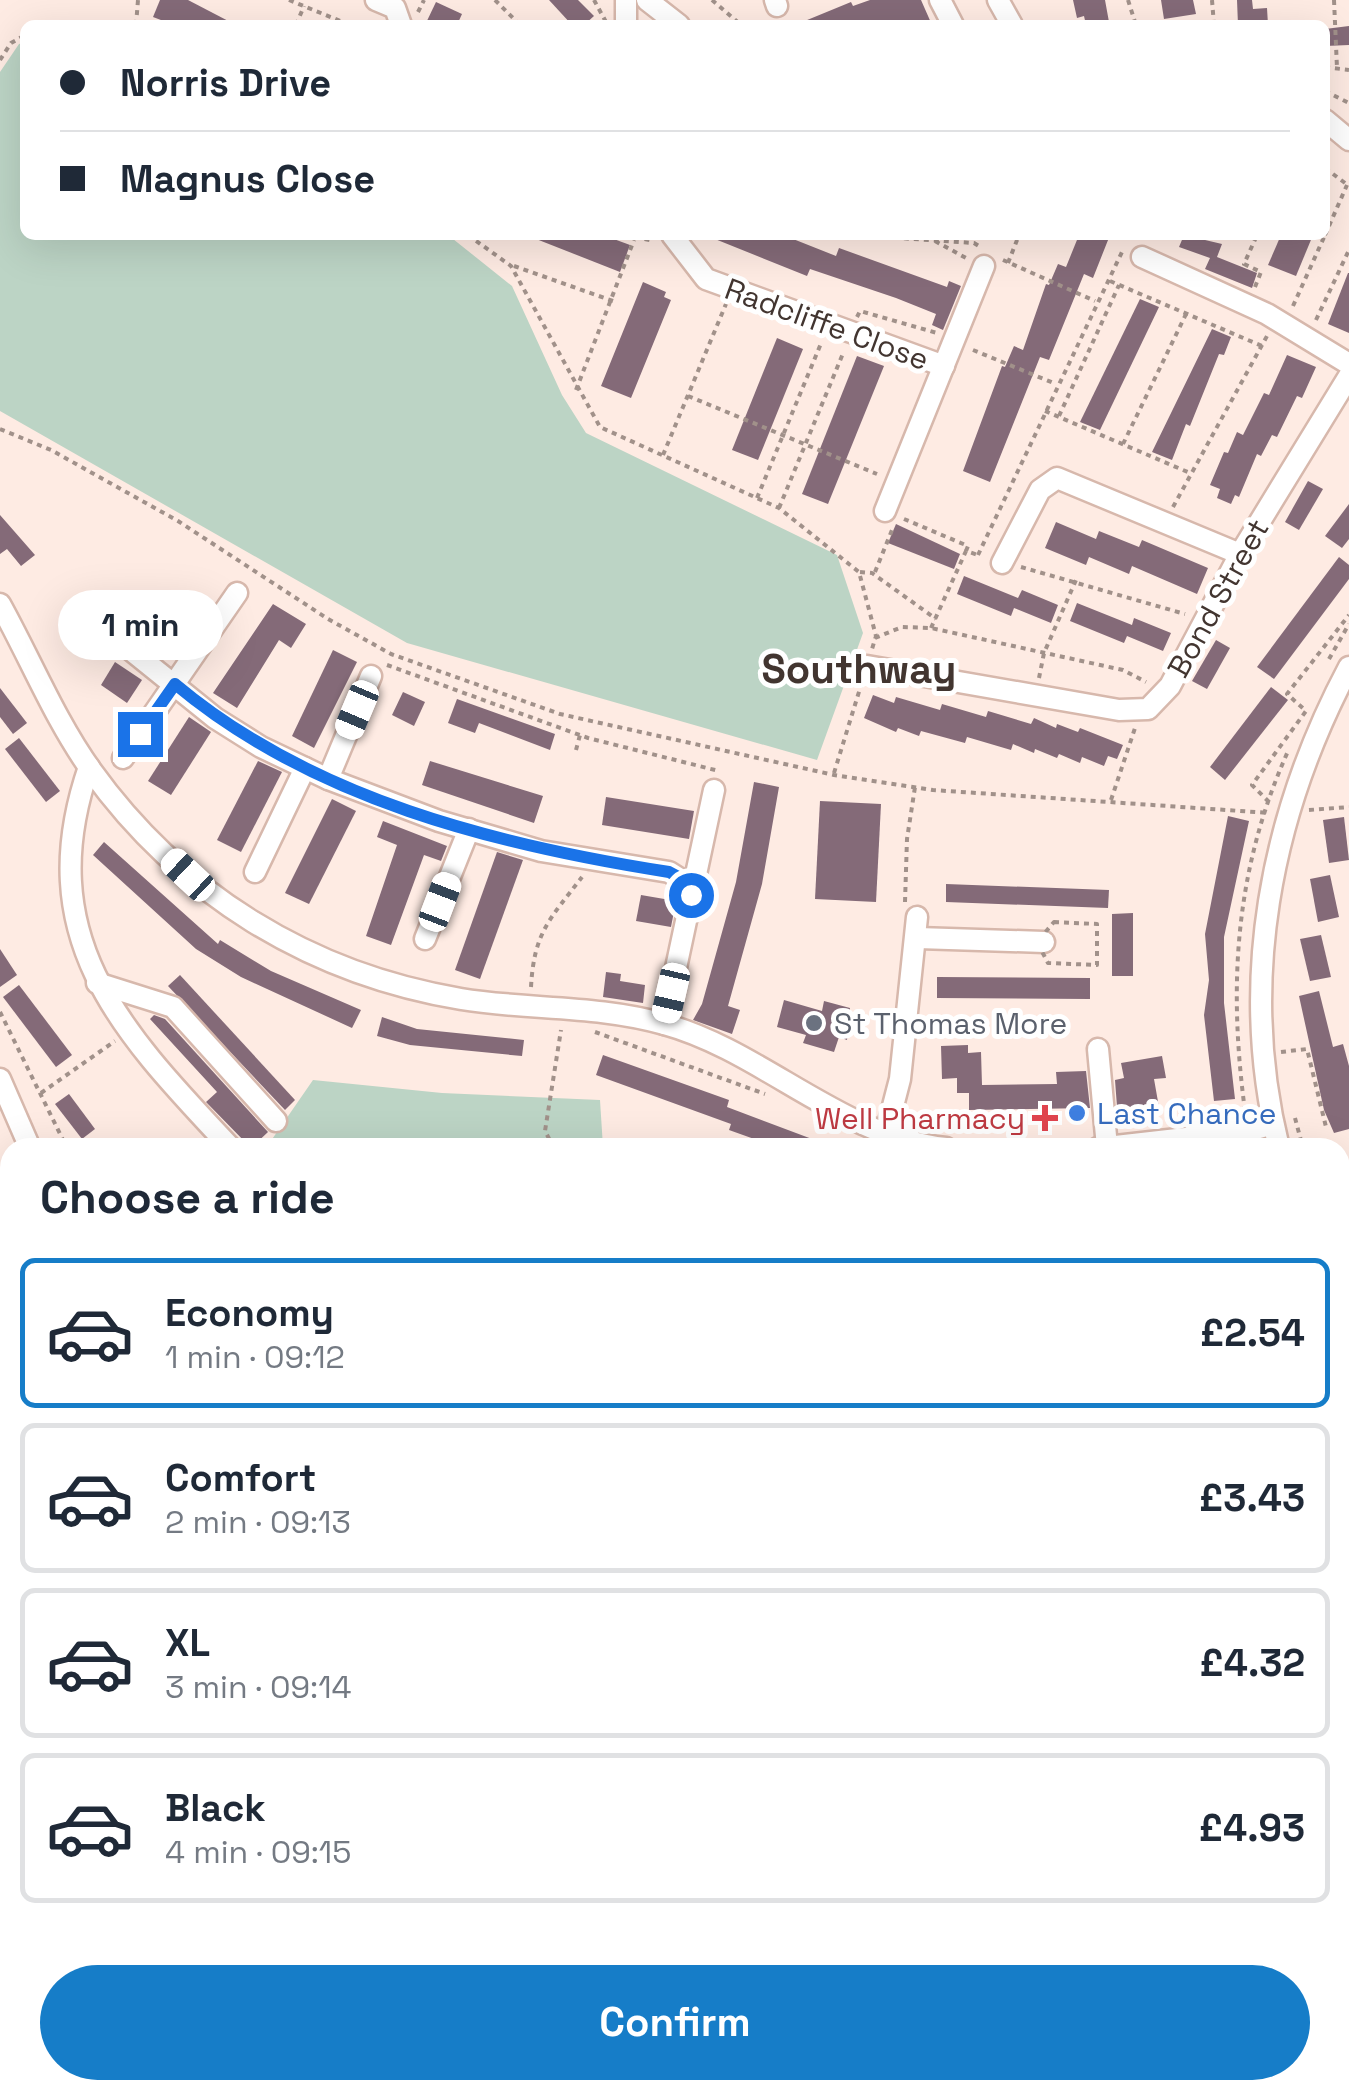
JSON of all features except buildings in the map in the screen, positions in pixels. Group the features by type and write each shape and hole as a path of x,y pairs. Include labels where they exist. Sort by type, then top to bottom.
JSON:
{"street":[{"path":"376,0 395,8 399,20"},
{"path":"647,0 673,20"},
{"name":"Radcliffe Close","path":"676,240 706,279 842,332 944,366"},
{"path":"1134,251 1281,322 1349,364"},
{"name":"Radcliffe Close","path":"885,511 984,266"},
{"name":"Bond Street","path":"1141,709 1148,709 1165,692 1240,554 1349,376"},
{"path":"1002,562 1040,490 1057,478 1240,554"},
{"path":"122,758 237,593"},
{"path":"0,604 89,767 144,834 209,896 270,933 343,968 403,986 461,999 664,1024 744,1056 828,1106 886,1134 903,1138"},
{"path":"127,646 246,737 306,768 468,830 541,851 678,876 688,884 691,903"},
{"path":"905,674 910,652"},
{"path":"867,666 1119,710 1141,709"},
{"path":"1277,1138 1260,1035 1259,972 1266,904 1298,818 1312,748 1349,667"},
{"path":"328,778 380,671"},
{"path":"89,767 79,797 70,852 77,928 97,983 127,1032 221,1138"},
{"path":"256,872 306,768"},
{"path":"664,1024 714,790"},
{"path":"425,939 468,830"},
{"path":"886,1134 900,1079 918,928 1040,942"},
{"path":"97,983 173,1007 276,1121"},
{"path":"1098,1050 1106,1138"},
{"path":"0,1080 26,1138"},
{"path":"1182,1138 1248,1131 1274,1124"}],"path":[{"path":"290,0 338,20"},
{"path":"495,0 515,20"},
{"path":"712,0 735,20"},
{"path":"1334,0 1337,68"},
{"path":"298,20 304,6"},
{"path":"0,60 11,43 20,38"},
{"path":"1330,68 1349,70"},
{"path":"1330,224 1348,186"},
{"path":"475,240 511,266 613,300"},
{"path":"576,390 634,240"},
{"path":"929,240 974,243 1008,263 1096,302"},
{"path":"1008,263 1017,240"},
{"path":"1248,305 1261,272 1244,264 1255,240"},
{"path":"1166,523 1190,472 1262,346 1281,322 1322,240"},
{"path":"1308,338 1349,250"},
{"path":"978,555 1096,302 1134,251"},
{"path":"511,266 576,390 600,426 779,508 859,572 874,574 936,619"},
{"path":"1109,281 1262,346"},
{"path":"1058,416 1119,285"},
{"path":"663,455 732,290"},
{"path":"757,498 783,436 842,332 860,312 955,340 1057,385"},
{"path":"1122,445 1186,314"},
{"path":"779,508 806,446 842,332"},
{"path":"688,396 897,482"},
{"path":"1044,411 1190,472"},
{"path":"0,428 51,450 178,521 328,619 392,654 589,721 834,775 916,787 1298,818 1312,809 1349,807"},
{"path":"874,574 897,516 968,546 931,628"},
{"path":"966,551 1204,620"},
{"path":"834,775 875,638 859,572"},
{"path":"1044,654 1076,580"},
{"path":"1269,802 1252,786 1306,711 1287,694 1349,615"},
{"path":"875,638 902,627 931,628 1123,670 1165,692"},
{"path":"392,654 380,671 588,738 720,770 714,790"},
{"path":"1111,800 1141,709"},
{"path":"588,738 589,721"},
{"path":"576,750 580,735"},
{"path":"1265,813 1292,742"},
{"path":"916,787 907,839 904,916 918,928"},
{"path":"1298,818 1312,809 1316,795"},
{"path":"531,1007 533,949 545,922 582,876 583,858"},
{"path":"1054,922 1097,924 1097,965 1048,963 1040,942 1054,922"},
{"path":"549,1138 545,1130 565,1010"},
{"path":"0,1012 62,1138"},
{"path":"40,1094 127,1032"},
{"path":"601,1034 738,1084"},
{"path":"1284,1065 1282,1050 1307,1049 1326,1126"},
{"path":"1294,1114 1300,1138"}],"green space":[{"path":"19,44 20,240 454,240 512,286 562,395 586,433 837,555 863,633 817,760 407,643 0,411 0,72"},
{"path":"313,1080 442,1093 600,1100 602,1138 273,1138"}],"place":[{"name":"St Thomas More","path":"814,1023"},
{"name":"Last Chance","path":"1077,1113"},
{"name":"Well Pharmacy","path":"1045,1118"}],"district":[{"name":"Southway","path":"859,669"}],"route":[{"path":"140,734 175,684 215,718 261,747 328,778 439,821 541,851 669,872 688,884 691,895"}]}
